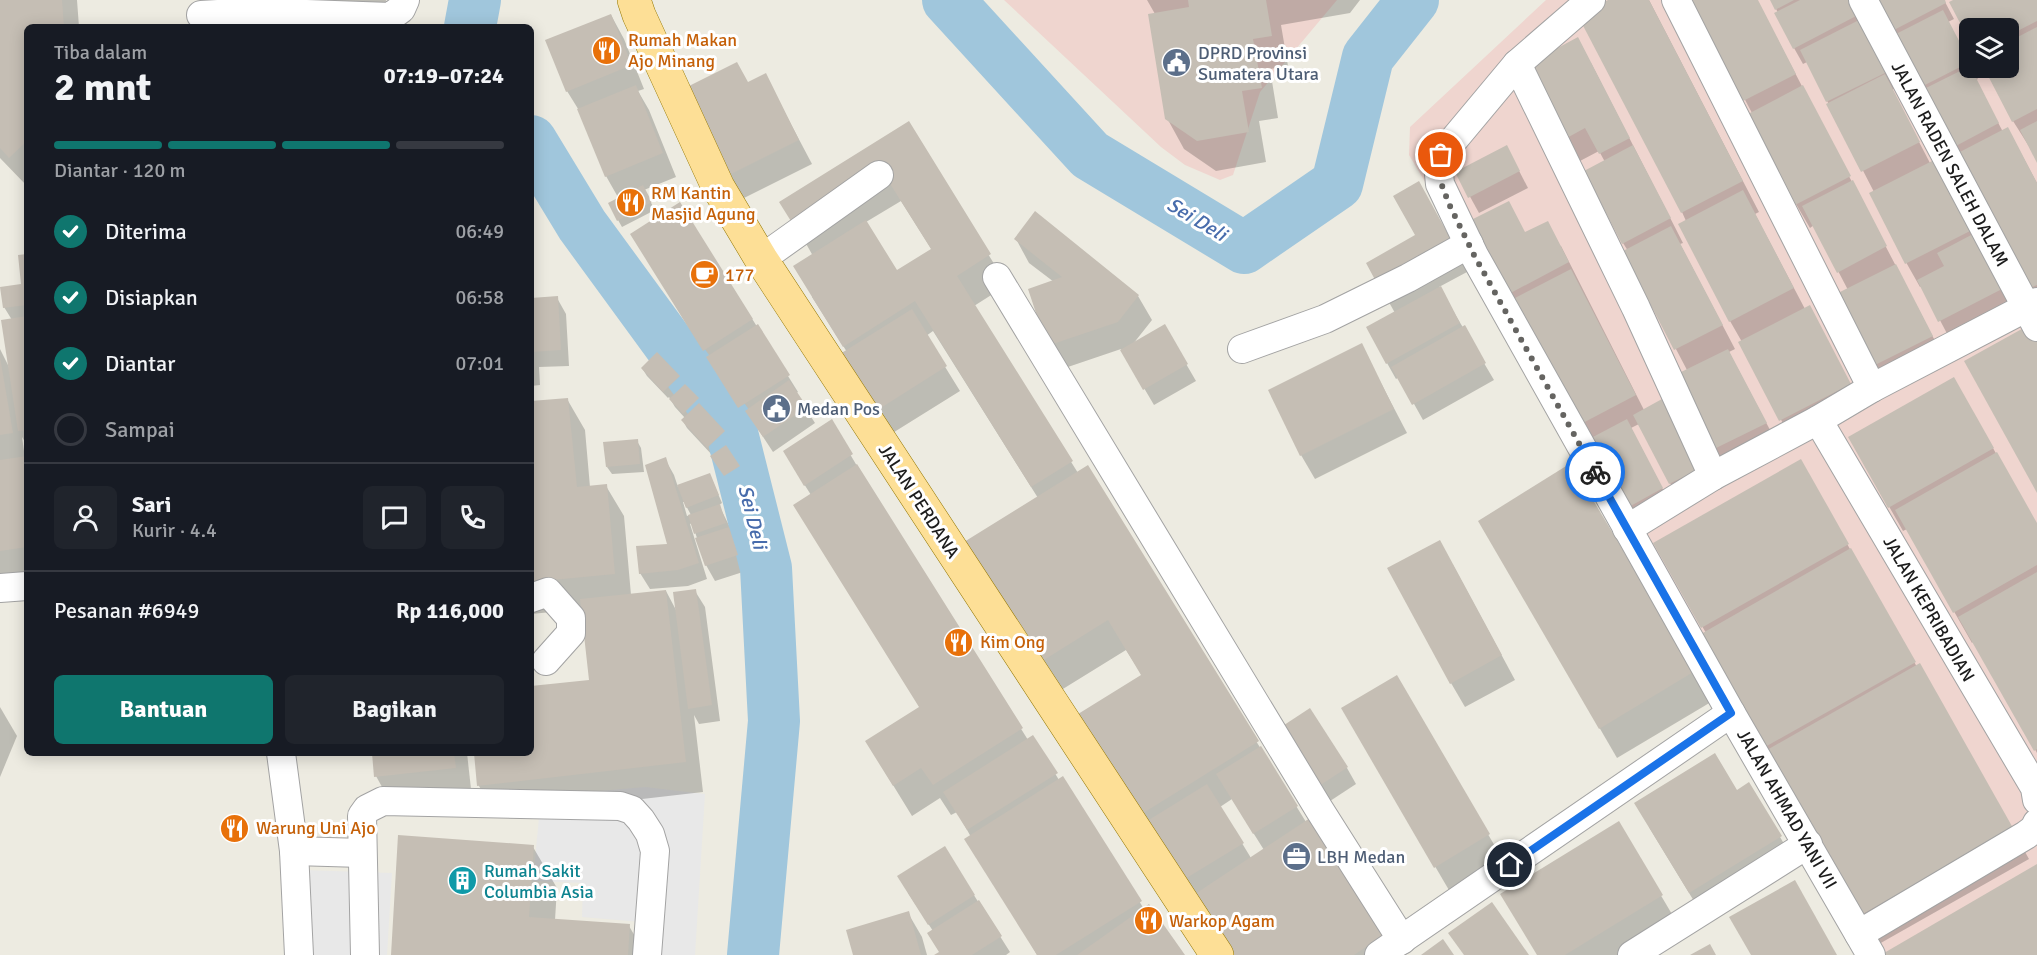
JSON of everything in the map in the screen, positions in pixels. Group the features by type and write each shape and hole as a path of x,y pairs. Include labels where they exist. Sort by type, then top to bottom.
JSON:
{"main road":[{"name":"JALAN PERDANA","path":"637,8 718,187 760,259 1217,955"}],"street":[{"path":"201,14 251,6 390,17 401,9 405,0"},
{"name":"JALAN AHMAD YANI VII","path":"1591,0 1517,64 1441,155 1438,164 1440,184 1472,249 1627,529 1865,944"},
{"path":"1676,0 1872,388"},
{"name":"JALAN RADEN SALEH DALAM","path":"1863,0 2033,312"},
{"path":"1517,64 1636,308 1713,476"},
{"path":"760,259 879,175"},
{"path":"1242,349 1325,319 1472,249"},
{"path":"997,277 1319,809 1402,940"},
{"path":"1627,529 1713,476 1818,420 1872,388 2033,312"},
{"name":"JALAN KEPRIBADIAN","path":"1818,420 2035,789 2037,800"},
{"path":"0,588 24,586"},
{"path":"534,597 548,591 571,618 571,633 546,661"},
{"path":"1379,955 1731,713"},
{"path":"281,756 294,851 300,955"},
{"path":"365,955 362,816 367,809 383,801 620,806 632,810 650,834 655,851 647,955"},
{"path":"1865,944 2026,835 2037,823"},
{"path":"1632,955 1808,844"},
{"path":"294,851 362,853"}],"shaded area":[{"name":"DPRD Provinsi Sumatera Utara","path":"1004,0 1337,0 1260,92 1233,175 1220,180 1185,165 1161,147"},
{"path":"1546,0 2037,0 2037,955 1886,955 1409,155 1410,127"},
{"path":"645,787 705,794 695,955 639,955 642,922 582,917 583,883 533,881 541,796"},
{"path":"303,870 392,873 387,955 311,955"}],"building":[{"path":"0,0 62,0 64,24 24,24 24,144 9,158 0,148"},
{"path":"1188,0 1266,0 1272,36 1253,39 1262,88 1242,91 1249,132 1197,141 1165,119 1148,14 1189,7"},
{"path":"1608,0 1649,0 1743,181 1681,213 1578,16"},
{"path":"1691,0 1758,0 1796,74 1743,101"},
{"path":"1770,0 1794,0 1775,10"},
{"path":"1800,0 1851,0 1858,15 1793,49 1774,13"},
{"path":"1874,0 1945,0 1946,3 1890,32"},
{"path":"1953,0 2037,0 2037,21 2019,30 2019,18 1959,18 1959,21 1949,2"},
{"path":"1943,10 1959,41 1959,68 1921,87 1894,35"},
{"path":"611,14 632,65 566,92 545,40"},
{"path":"1861,19 1887,72 1826,102 1800,50"},
{"path":"2037,27 2037,109 2012,122 1989,78 2019,78 2019,36"},
{"path":"1578,37 1630,138 1599,154 1585,128 1565,139 1526,65"},
{"path":"737,62 748,82 766,73 799,140 725,177 681,90"},
{"path":"1959,72 1959,78 1976,78 1999,123 1954,147 1924,89"},
{"path":"1885,74 1920,142 1861,172 1826,104"},
{"path":"636,85 663,153 605,177 577,109"},
{"path":"1803,85 1851,176 1795,205 1748,114"},
{"path":"909,121 991,254 957,276 1073,461 1031,487 915,301 843,347 793,266 866,220 897,270 931,249 882,171 794,226 779,202"},
{"path":"2037,121 2037,163 2020,130"},
{"path":"2008,127 2037,183 2037,285 2026,290 1956,154"},
{"path":"1507,145 1520,171 1468,198 1455,172"},
{"path":"1633,145 1671,218 1622,244 1584,171"},
{"path":"1938,158 1974,229 1905,264 1869,193"},
{"path":"1853,180 1887,246 1837,273 1802,206"},
{"path":"1419,181 1455,247 1380,289 1366,263 1415,235 1393,196"},
{"name":"RM Kantin Masjid Agung","path":"643,185 652,202 617,221 608,203"},
{"path":"1743,190 1794,288 1729,322 1678,224"},
{"path":"1509,201 1525,232 1548,221 1569,262 1505,296 1467,222"},
{"path":"680,202 753,319 703,351 630,234"},
{"path":"1035,211 1139,295 1118,322 1047,346 1028,289 1062,277 1014,239"},
{"path":"1671,226 1723,325 1674,350 1623,251"},
{"path":"1975,233 2004,288 1938,322 1917,280 1944,266 1937,253"},
{"path":"24,254 24,305 3,308 0,287 21,284 18,255"},
{"path":"1896,264 1933,336 1873,366 1836,294"},
{"path":"1571,269 1636,395 1579,425 1513,299"},
{"path":"1441,286 1460,323 1386,364 1366,327"},
{"path":"558,296 561,350 534,352 534,298"},
{"path":"1810,305 1851,384 1779,421 1738,342"},
{"path":"912,309 947,366 876,411 840,354"},
{"path":"24,316 24,430 18,431 1,320"},
{"path":"758,324 790,375 738,408 706,357"},
{"path":"1165,324 1188,364 1143,390 1120,350"},
{"path":"1465,325 1486,363 1412,405 1391,367"},
{"path":"2029,325 2037,340 2037,493 1964,361"},
{"path":"1362,343 1394,409 1300,456 1268,390"},
{"path":"1728,349 1767,423 1710,451 1677,374"},
{"path":"657,352 680,376 663,392 641,368"},
{"path":"0,357 13,433 0,435"},
{"path":"1954,377 1994,448 1888,508 1848,437"},
{"name":"Medan Pos","path":"789,380 807,407 763,437 745,411"},
{"path":"685,384 699,398 683,414 669,399"},
{"path":"568,398 577,487 607,484 615,574 534,582 534,401"},
{"path":"1662,399 1699,469 1669,484 1633,415"},
{"path":"699,403 725,431 707,448 681,420"},
{"path":"832,419 853,454 804,486 783,451"},
{"path":"1627,419 1663,488 1627,508 1591,438"},
{"path":"638,439 640,464 606,467 603,442"},
{"path":"726,445 740,466 724,476 710,456"},
{"path":"1997,452 2037,523 2037,565 1953,613 1895,510"},
{"path":"24,456 24,547 0,551 0,460"},
{"path":"666,457 699,563 678,570 639,574 636,546 667,544 645,465"},
{"path":"1801,459 1849,544 1701,628 1653,543"},
{"path":"1571,463 1695,671 1599,729 1478,521"},
{"path":"857,464 1023,728 933,785 921,768 893,786 865,741 919,707 793,505"},
{"path":"1088,465 1259,741 1132,820 1070,719 1141,675 1108,620 1039,663 964,542"},
{"path":"710,473 719,495 686,508 677,485"},
{"path":"720,504 726,523 694,534 688,515"},
{"path":"729,527 738,555 705,566 695,538"},
{"path":"1440,540 1502,655 1450,684 1387,568"},
{"path":"1851,548 1916,662 1765,747 1701,634"},
{"path":"2037,572 2037,749 2034,751 1958,617"},
{"path":"696,589 712,705 688,709 673,592"},
{"path":"666,590 686,762 477,786 474,756 534,756 534,686 589,680 580,599"},
{"path":"1920,663 2013,828 1861,915 1767,750"},
{"path":"1397,675 1490,834 1434,868 1341,708"},
{"path":"1310,708 1348,767 1313,790 1275,731"},
{"path":"1033,735 1058,773 967,830 943,792"},
{"path":"1261,746 1298,806 1253,834 1216,774"},
{"path":"1715,753 1737,790 1749,782 1782,836 1689,893 1634,803"},
{"path":"372,756 454,756 456,768 374,777"},
{"path":"1063,776 1142,901 1056,955 1037,955 964,839"},
{"path":"1207,784 1244,843 1175,885 1139,826"},
{"name":"LBH Medan","path":"1313,816 1389,932 1354,955 1227,955 1189,898"},
{"path":"1619,821 1663,895 1565,955 1537,955 1500,894"},
{"name":"Rumah Sakit Columbia Asia","path":"398,835 534,845 529,917 630,924 628,955 391,955"},
{"path":"945,846 975,895 928,925 897,876"},
{"path":"2037,864 2037,955 1885,955 1884,953"},
{"path":"1795,880 1837,955 1751,955 1729,917"},
{"path":"979,900 1002,936 972,955 934,955 939,952 927,933"},
{"path":"1492,902 1529,955 1464,955 1448,933"},
{"path":"1149,904 1185,955 1077,955"},
{"path":"909,911 921,955 853,955 846,930"},
{"path":"1443,939 1454,955 1421,955"},
{"path":"1710,944 1716,955 1690,955"}],"waterway":[{"name":"Sei Deli","path":"471,24 475,0"},
{"name":"Sei Deli","path":"948,0 1090,155 1244,248 1337,184 1368,57 1413,0"},
{"name":"Sei Deli","path":"534,146 582,225 731,429 766,568 774,721 753,955"}],"way so far":[{"path":"1441,155 1438,175 1449,204 1474,255 1595,472"}],"place":[{"name":"Rumah Makan Ajo Minang","path":"607,50"},
{"name":"DPRD Provinsi Sumatera Utara","path":"1177,63"},
{"name":"RM Kantin Masjid Agung","path":"630,203"},
{"name":"177","path":"704,275"},
{"name":"Medan Pos","path":"776,409"},
{"name":"Kim Ong","path":"959,642"},
{"name":"Warung Uni Ajo","path":"235,828"},
{"name":"LBH Medan","path":"1296,857"},
{"name":"Rumah Sakit Columbia Asia","path":"463,881"},
{"name":"Warkop Agam","path":"1148,921"}],"route":[{"path":"1510,865 1731,713 1595,472"}]}
